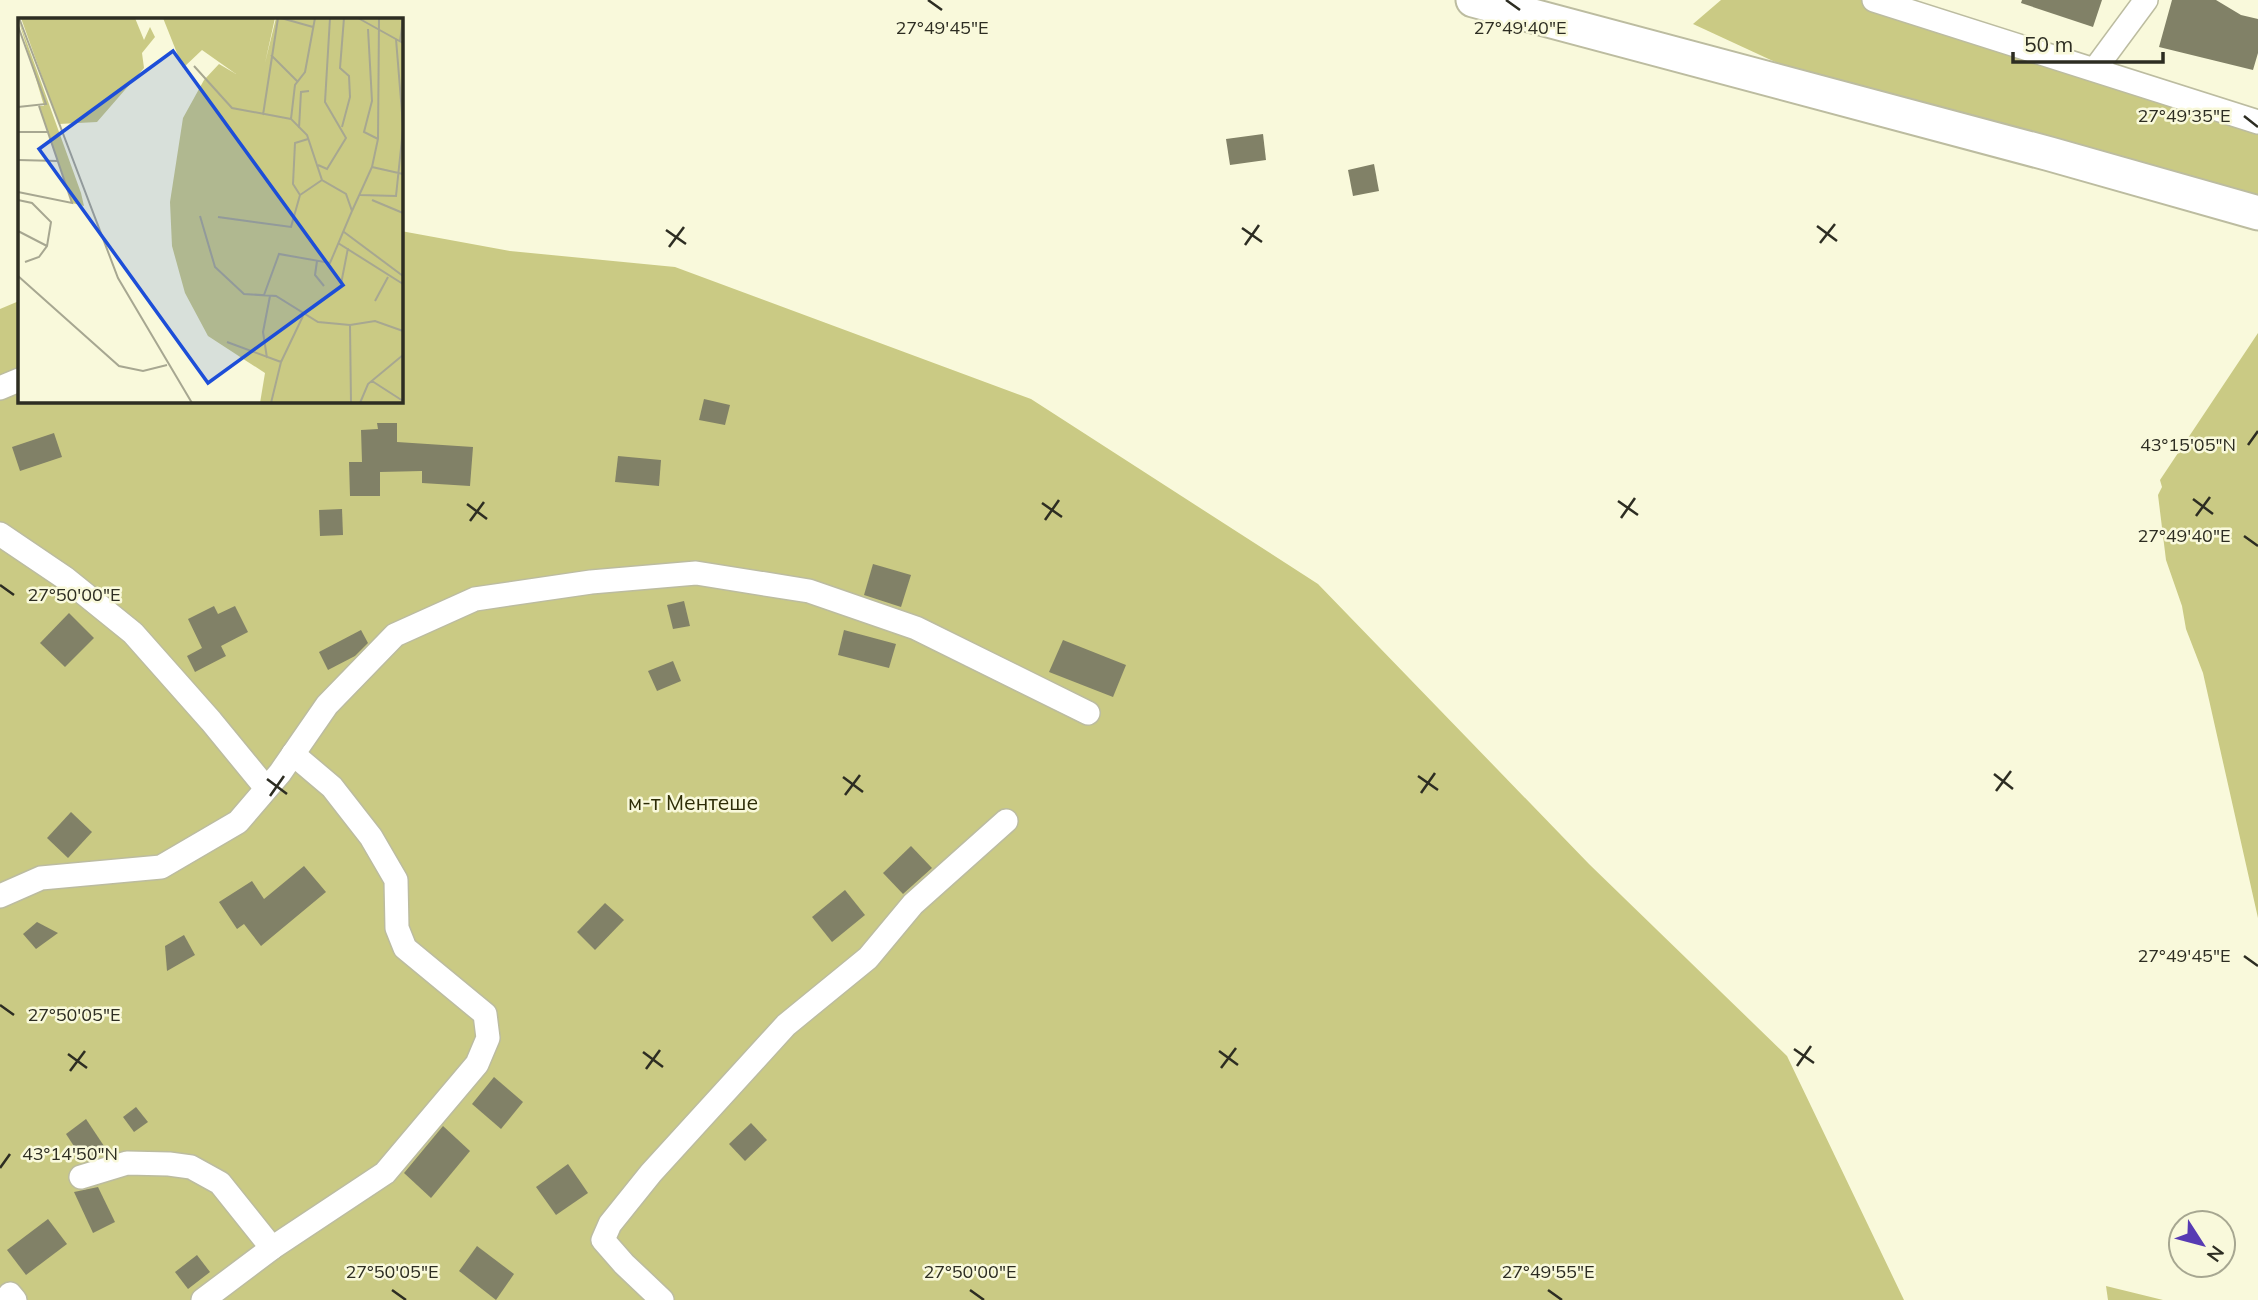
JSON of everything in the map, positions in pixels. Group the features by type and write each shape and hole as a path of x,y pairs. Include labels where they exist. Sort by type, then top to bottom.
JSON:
{"main road":[{"path":"1473,0 2050,153 2258,213"}],"street":[{"path":"1874,0 2258,122"},
{"path":"2095,69 2146,0"},
{"path":"0,388 18,380"},
{"path":"0,534 65,578 133,634 267,788"},
{"path":"0,896 41,878 161,867 238,822 293,754 327,705 395,635 475,599 591,582 696,573 809,591 916,628 1088,713"},
{"path":"203,1300 272,1248 385,1173 477,1064 488,1038 485,1014 405,948 397,928 396,880 371,838 332,787 293,754"},
{"path":"662,1300 603,1240 610,1224 651,1173 786,1025 868,958 913,904 1006,821"},
{"path":"80,1177 127,1163 191,1167 220,1183 272,1248"}],"green space":[{"path":"1721,0 1874,0 2258,122 2258,205 1786,67 1693,24"},
{"name":"м-т Ментeше","path":"402,231 510,251 675,267 1031,399 1318,584 1589,864 1787,1056 1904,1300 0,1300 0,309 18,301 18,402 402,402"},
{"path":"2258,333 2258,918 2203,673 2186,629 2182,606 2166,560 2158,495 2162,487 2160,480"},
{"path":"2106,1286 2163,1300 2108,1300"}],"building":[{"path":"2022,0 2102,0 2093,27 2021,3"},
{"path":"2172,0 2216,0 2241,15 2258,19 2258,53 2253,70 2159,47"},
{"path":"1263,134 1266,160 1230,165 1226,139"},
{"path":"1374,164 1379,191 1353,196 1348,170"},
{"path":"704,399 730,405 725,425 699,420"},
{"path":"377,423 397,423 397,442 473,447 470,486 422,483 422,471 380,472 380,496 350,496 349,462 362,462 361,430 378,429"},
{"path":"54,433 62,457 20,471 12,447"},
{"path":"618,456 661,460 659,486 615,482"},
{"path":"342,509 343,535 320,536 319,510"},
{"path":"873,564 911,575 901,607 864,595"},
{"path":"684,601 690,626 673,629 667,605"},
{"path":"214,606 218,614 235,606 248,632 221,646 226,656 195,672 187,656 202,648 188,619"},
{"path":"69,613 94,638 65,667 40,643"},
{"path":"361,630 368,643 355,656 328,670 319,652"},
{"path":"844,630 896,644 889,668 838,655"},
{"path":"1063,640 1126,665 1113,697 1049,672"},
{"path":"673,661 681,681 657,691 648,671"},
{"path":"71,812 92,832 68,858 47,838"},
{"path":"911,846 932,868 903,894 883,873"},
{"path":"304,866 326,892 261,946 244,924 237,929 219,902 252,881 264,899"},
{"path":"845,890 865,915 832,942 812,917"},
{"path":"605,903 624,920 595,950 577,932"},
{"path":"37,922 58,933 36,949 23,934"},
{"path":"184,935 195,955 167,971 165,946"},
{"path":"494,1077 523,1102 501,1129 472,1104"},
{"path":"136,1107 148,1122 134,1132 123,1117"},
{"path":"86,1119 106,1149 83,1160 66,1134"},
{"path":"751,1123 767,1140 745,1161 729,1144"},
{"path":"443,1126 470,1151 431,1198 404,1173"},
{"path":"568,1164 588,1193 556,1215 536,1187"},
{"path":"98,1187 115,1222 93,1233 74,1192"},
{"path":"48,1219 67,1244 26,1275 7,1250"},
{"path":"477,1246 514,1274 496,1300 459,1271"},
{"path":"197,1255 210,1272 188,1289 175,1272"}]}
